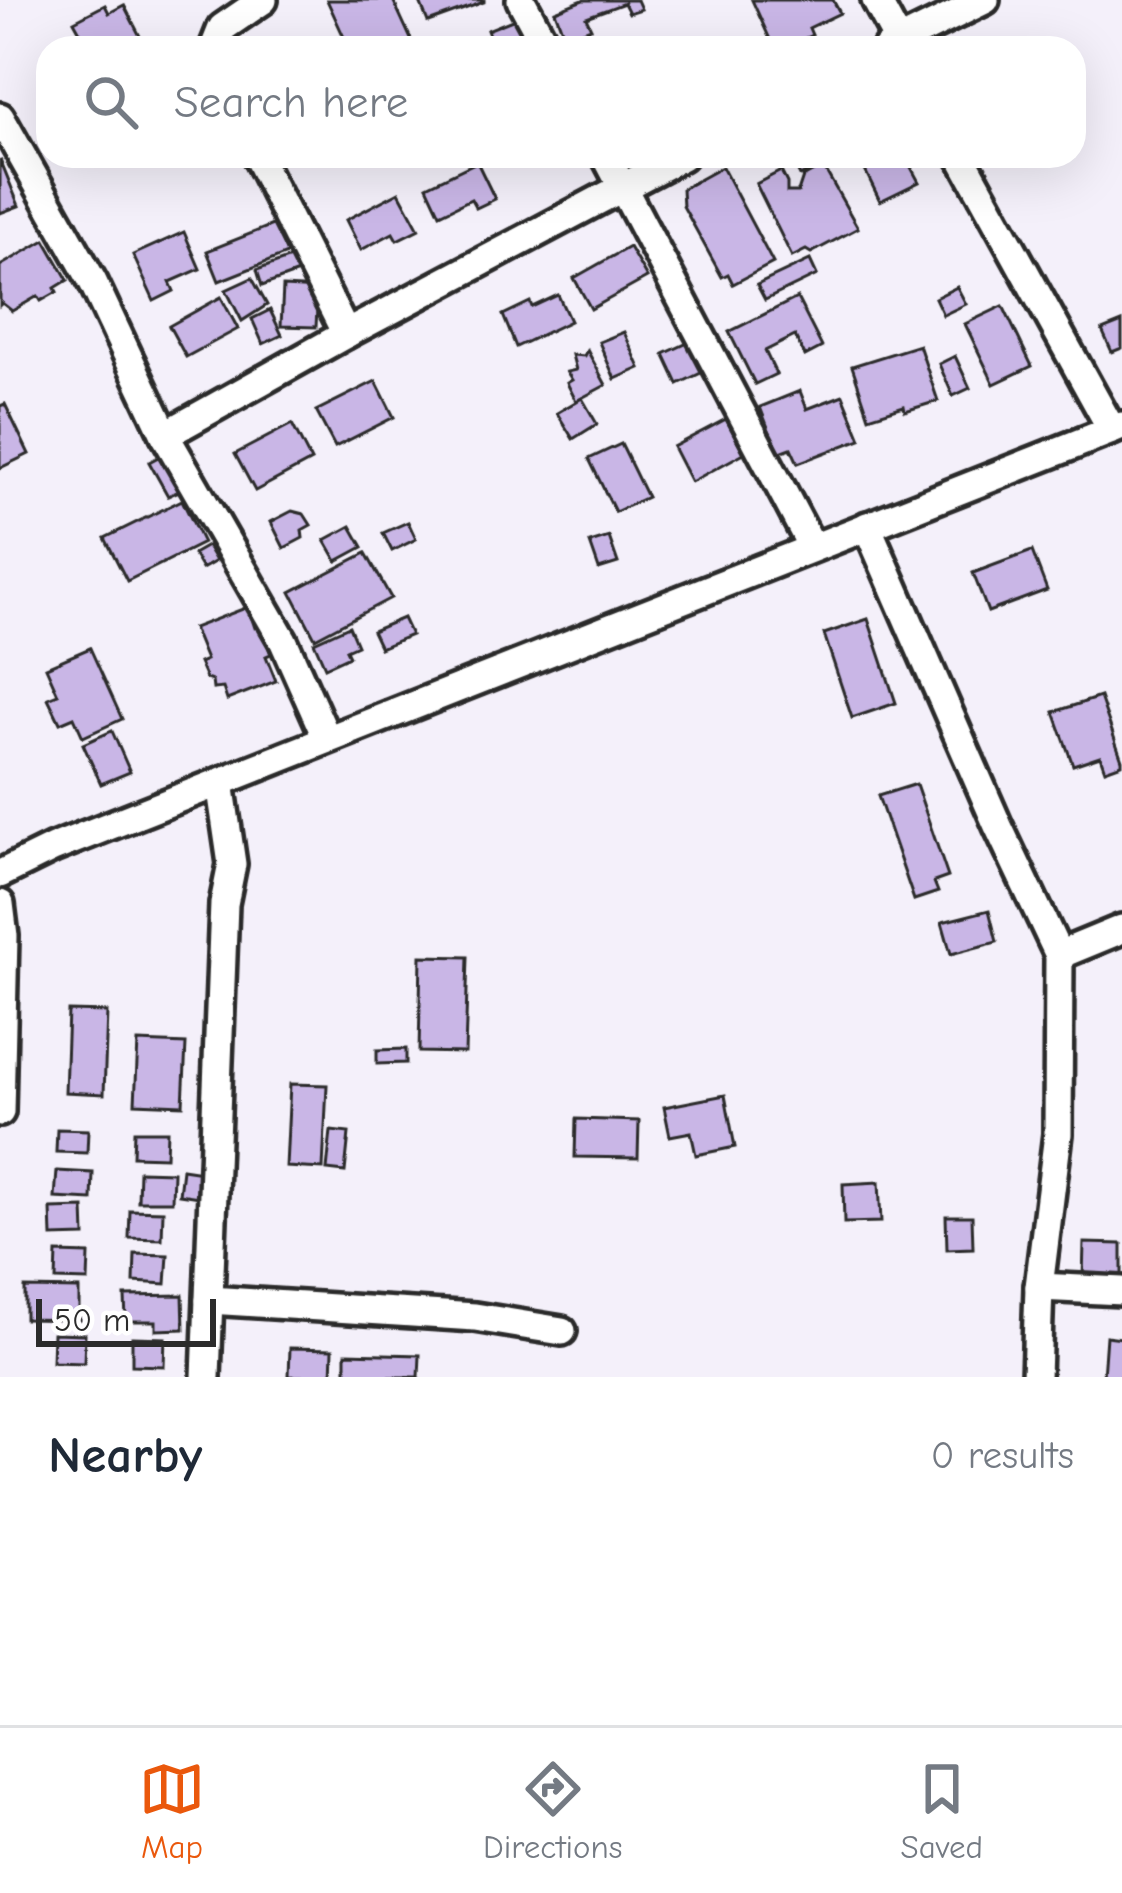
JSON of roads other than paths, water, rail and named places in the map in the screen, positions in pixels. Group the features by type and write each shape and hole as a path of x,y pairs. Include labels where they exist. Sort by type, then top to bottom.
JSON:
{"street":[{"path":"219,36 222,28 263,0"},
{"path":"520,0 540,36"},
{"path":"876,0 892,36"},
{"path":"916,36 986,0"},
{"path":"0,117 93,282 165,435 283,640 327,740"},
{"path":"263,168 346,334"},
{"path":"613,168 812,547"},
{"path":"165,435 659,168"},
{"path":"0,874 53,848 1117,428 968,168"},
{"path":"867,526 1059,955 1058,1134 1039,1287 1036,1377"},
{"path":"206,1377 224,904 232,864 220,782"},
{"path":"0,904 4,1000 0,1112"},
{"path":"1059,955 1122,929"},
{"path":"1039,1287 1122,1291"},
{"path":"209,1300 475,1317 562,1331"}]}
